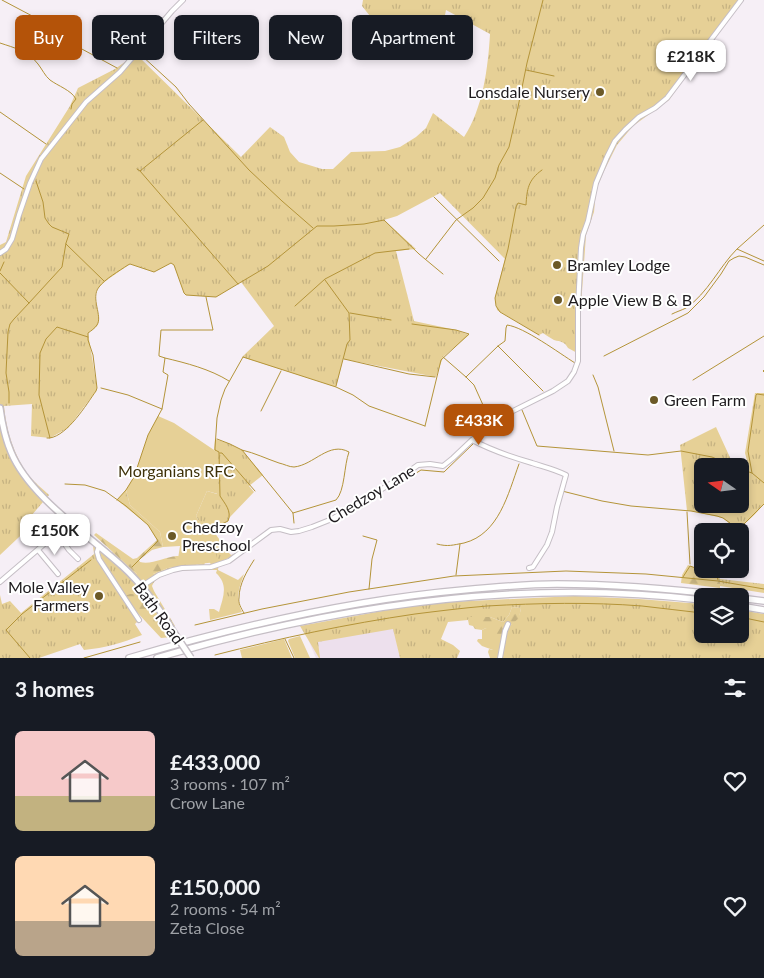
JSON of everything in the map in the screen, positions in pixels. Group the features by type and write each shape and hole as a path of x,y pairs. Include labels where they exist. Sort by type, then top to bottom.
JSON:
{"highway":[{"path":"129,658 218,633 292,616 416,594 500,586 555,584 651,588 694,592"},
{"path":"157,658 220,640 292,624 421,602 557,592 612,593 694,599"},
{"path":"749,600 764,602"},
{"path":"749,608 764,610"}],"main road":[{"name":"Bath Road","path":"0,408 6,440 11,453 29,481 70,522 122,566 142,586 191,658"}],"street":[{"path":"0,252 6,250 12,239 18,215 41,159 86,102 120,72 183,0"},
{"name":"Chedzoy Lane","path":"142,586 159,575 173,570 211,567 229,561 271,530 299,531 332,519 397,480 418,465 443,466 501,417 553,391 568,380 574,372 578,361 578,302 583,235 598,176 615,141 638,117 655,108 666,98 741,0"},
{"path":"472,440 486,448 552,468 566,475 547,545 533,567 529,568"},
{"path":"0,582 70,522"},
{"path":"57,533 78,559"},
{"path":"99,546 97,552 99,559 139,620"},
{"path":"38,550 58,574"},
{"path":"500,658 504,631 508,624"}],"shaded area":[{"path":"393,625 400,658 316,658 308,639"}],"green space":[{"path":"363,0 740,0 669,100 633,126 617,145 604,171 596,190 594,212 586,235 581,306 581,348 579,354 568,348 564,343 554,340 543,333 539,335 497,310 495,298 505,259 440,193 397,216 384,220 416,249 396,251 414,321 456,330 469,335 443,357 436,377 343,359 336,387 242,357 274,326 241,282 216,297 186,295 174,265 171,263 154,272 130,264 104,282 96,292 95,297 99,317 97,326 88,333 97,388 68,428 50,438 31,436 32,404 4,406 9,433 19,460 29,476 49,495 31,516 36,521 0,555 0,245 6,242 26,176 70,106 78,88 115,69 128,60 142,60 241,157 270,127 284,137 290,152 299,162 322,169 333,169 351,152 385,151 400,147 426,128 433,113 464,137 480,101 486,74 490,34 473,25 473,15 455,15 446,10 445,15 369,15 362,6"},
{"path":"755,393 764,393 764,504 745,523 728,523 723,518 700,513 749,513 749,458 746,458 745,453"},
{"name":"Morganians RFC","path":"158,416 174,423 217,452 218,494 207,491 196,516 205,532 212,530 218,562 177,565 180,546 163,547 160,532 130,505 126,490 134,477 148,435"},
{"path":"716,427 730,458 694,458 694,512 687,511 680,445"},
{"path":"215,439 242,450 263,475 249,486 254,492 228,521 212,529 229,553 231,555 234,554 219,562 218,570 238,580 244,574 238,598 242,612 210,620 209,609 219,612 224,591 223,582 216,573 217,570 181,571 163,575 152,586 175,626 167,627 162,618 124,596 139,620 135,624 142,635 113,645 92,649 84,650 80,644 39,658 0,658 0,595 2,604 10,601 21,613 94,554 93,546 106,554 113,552 137,574 153,574 168,568 196,565 205,562 204,566 211,565 205,532 196,516 207,491 217,494 217,452 214,450"},
{"path":"126,490 130,505 160,532 163,547 152,550 139,560 140,562 145,563 177,556 205,562 196,565 168,568 153,574 137,574 94,535 96,533 133,559 137,558 157,540 148,525 117,500"},
{"path":"688,565 694,567 694,578 720,578 720,588 681,583 682,575"},
{"path":"720,579 764,584 764,593 749,591 749,588 720,586"},
{"path":"140,594 162,618 172,637 161,638 133,608 125,596"},
{"path":"575,596 694,603 694,643 749,643 749,612 764,614 764,658 502,658 507,633 511,625 519,617 521,608 512,607 509,615 503,622 490,617 470,617 468,620 448,622 441,639 460,651 457,658 400,658 393,629 318,642 319,658 300,626 409,606 449,602"},
{"path":"512,607 521,608 519,618 511,625 507,633 503,635 499,658 490,658 488,652 489,649 493,650 493,638 486,628 482,630 475,629 469,625 469,617 490,617 503,622 509,615"},
{"path":"486,628 494,630 496,633 493,638 495,640 493,650 482,646 477,641 482,639 482,630"},
{"path":"300,636 310,658 295,658 288,641"},
{"path":"284,639 292,658 242,658 240,650"}],"waterway":[{"path":"2,0 36,18 80,48 117,68"},
{"path":"426,259 456,220 483,198 495,178 499,165 509,147 543,0"},
{"path":"0,43 21,50 30,56 50,80 71,93 76,99 71,109"},
{"path":"146,60 176,87 249,170 313,228"},
{"path":"526,70 554,76"},
{"path":"0,112 46,144"},
{"path":"137,169 140,171 203,120"},
{"path":"539,335 500,312 496,306 495,298 508,249 516,207 518,203 526,205 529,185 542,170"},
{"path":"140,171 238,284"},
{"path":"0,173 24,189"},
{"path":"9,403 6,373 10,324 62,267 69,234 52,227 45,218 43,202 36,181"},
{"path":"434,197 499,261"},
{"path":"50,438 57,436 70,426 96,391 93,355 88,340 88,333 96,326 99,317 96,301 97,291 105,281 130,264 154,272 171,263 174,265 186,295 216,297 268,266 317,226 364,224 384,220 443,274"},
{"path":"764,225 737,249 764,261"},
{"path":"66,244 104,281"},
{"path":"295,306 325,279 375,253 409,249"},
{"path":"672,314 694,302 737,249"},
{"path":"604,356 688,313 704,297 729,261 734,258 739,256 745,257 764,265"},
{"path":"0,271 4,262"},
{"path":"0,273 29,303"},
{"path":"325,280 349,313 350,340 347,344 336,386"},
{"path":"117,500 134,477 148,435 162,409 168,375 163,372 165,358 159,356 161,330 213,330 206,297"},
{"path":"350,313 391,320"},
{"path":"412,324 456,330 469,334 441,360 425,426"},
{"path":"466,377 505,341 507,325 532,335 575,363"},
{"path":"47,438 50,438 39,395 40,353 46,339 57,327 88,337"},
{"path":"693,380 764,336"},
{"path":"498,346 543,391"},
{"path":"206,532 228,521 229,517 227,508 220,496 219,452 215,450 217,418 225,389 243,357 336,387 353,395 369,406 425,426"},
{"path":"443,357 474,385 491,418"},
{"path":"165,358 206,370 229,381"},
{"path":"344,359 409,374 435,377"},
{"path":"261,411 281,371"},
{"path":"593,375 598,387 614,451"},
{"path":"101,388 128,395 162,409"},
{"path":"752,473 748,451 756,395 764,395"},
{"path":"522,410 537,446 648,455 681,451 714,458"},
{"path":"217,439 242,450 293,513 294,523"},
{"path":"399,484 421,470 444,472 473,444"},
{"path":"242,450 290,467 301,465 335,449 349,452 343,484 336,500 293,513"},
{"path":"220,453 255,491"},
{"path":"437,544 447,546 464,543 486,531 494,522 506,500 519,464"},
{"path":"749,472 764,483"},
{"path":"65,484 85,485 105,491 148,525 158,541 132,567"},
{"path":"562,491 631,506 691,511 717,516 730,523"},
{"path":"745,523 764,504"},
{"path":"687,512 690,564"},
{"path":"363,536 377,540 372,559 369,589"},
{"path":"456,575 460,544"},
{"path":"30,658 6,630 22,614 91,560"},
{"path":"244,613 239,604 239,593 244,578 254,560"},
{"path":"683,577 690,566 717,576 718,580"},
{"path":"195,625 262,609 349,592 454,576 566,571 646,574 718,581 764,589"},
{"path":"215,655 289,637 364,622 487,606 603,604 694,612"},
{"path":"749,619 764,622"},
{"path":"285,639 294,658"},
{"path":"84,658 140,642"}],"place":[{"name":"Lonsdale Nursery","path":"600,92"},
{"name":"Bramley Lodge","path":"557,265"},
{"name":"Apple View B & B","path":"558,300"},
{"name":"Green Farm","path":"654,400"},
{"name":"Chedzoy Preschool","path":"172,536"},
{"name":"Mole Valley Farmers","path":"99,596"}]}
